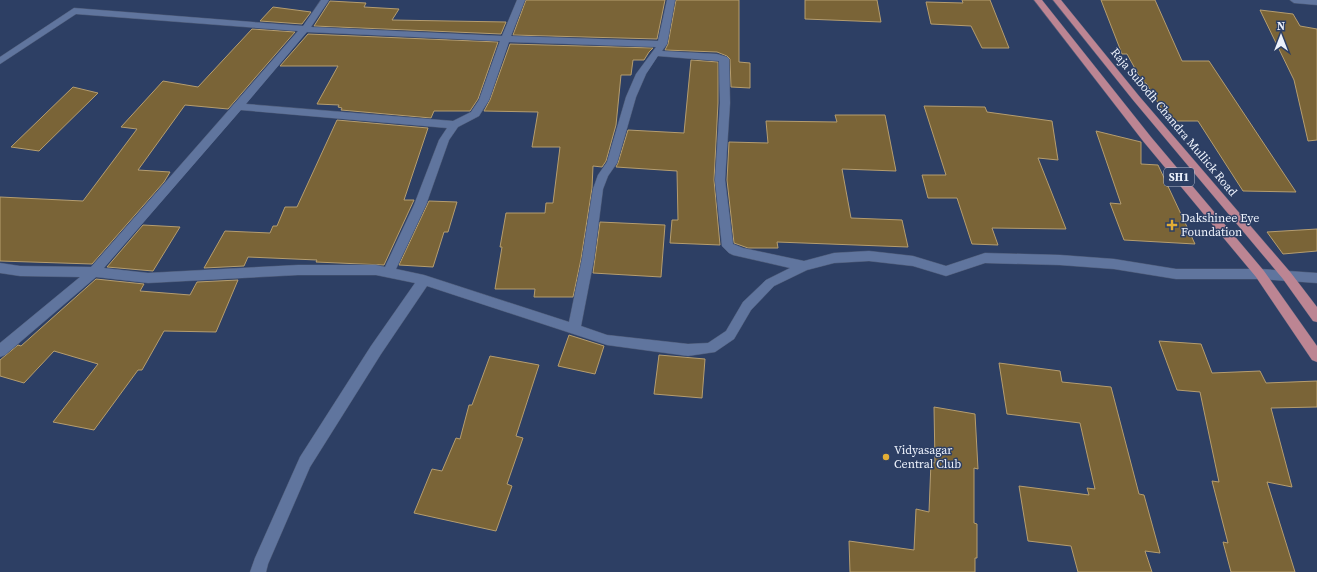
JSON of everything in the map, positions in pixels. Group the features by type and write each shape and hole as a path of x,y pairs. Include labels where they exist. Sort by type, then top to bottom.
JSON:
{"main road":[{"name":"SH1","path":"1038,0 1147,139 1260,274 1317,356"},
{"name":"Raja Subodh Chandra Mullick Road","path":"1057,0 1141,104 1287,276 1317,317"}],"street":[{"path":"0,351 94,272 305,29 325,0"},
{"path":"388,273 404,242 420,205 444,140 454,125 475,114 484,100 505,39 521,0"},
{"path":"574,329 588,258 598,189 603,175 612,163 631,97 641,74 659,48 671,0"},
{"path":"1295,0 1317,2"},
{"path":"0,61 74,11 305,29 659,48 718,57 724,59 725,103 720,180 728,246 733,250 743,253 804,266"},
{"path":"237,106 454,125"},
{"path":"0,268 20,271 94,272 148,278 298,270 376,270 424,280 607,340 688,350 710,348 730,335 747,306 770,283 804,266 834,258 870,256 913,261 946,271 985,258 1060,260 1114,264 1176,274 1260,274 1317,278"},
{"path":"258,572 260,563 305,462 376,350 424,280"}],"building":[{"path":"526,0 665,0 657,39 513,35"},
{"path":"676,0 739,0 739,62 750,63 750,88 731,87 730,59 727,56 717,52 665,50 668,44"},
{"path":"805,0 877,0 881,22 805,19"},
{"path":"962,0 990,0 1009,48 982,48 971,26 931,24 926,2 963,3"},
{"path":"1101,0 1155,0 1182,61 1209,61 1296,192 1243,191 1198,121 1169,121 1146,83 1143,83 1127,54 1122,54"},
{"path":"330,1 366,3 364,7 399,9 392,20 506,22 501,34 314,26"},
{"path":"273,7 311,12 302,24 260,21"},
{"path":"1260,10 1293,14 1300,26 1317,29 1317,140 1308,141 1294,80"},
{"path":"252,29 295,32 228,109 185,105 138,170 170,172 164,182 92,264 0,261 0,197 83,201 137,129 121,127 163,81 198,87"},
{"path":"308,34 498,42 478,99 470,111 434,111 431,118 341,110 342,108 338,107 339,105 317,104 338,66 280,66"},
{"path":"510,44 653,48 644,60 633,60 631,75 621,75 616,125 606,161 602,167 593,166 592,188 581,259 573,297 534,297 535,289 495,289 506,213 545,213 546,203 553,203 560,147 532,147 538,112 484,111 490,100"},
{"path":"691,60 718,62 718,103 714,180 720,245 670,243 672,220 678,220 677,171 616,167 628,130 684,133"},
{"path":"73,87 98,93 39,151 11,147"},
{"path":"924,106 985,107 987,112 1052,121 1058,160 1038,158 1066,229 992,228 998,245 972,244 957,198 928,198 922,175 946,175"},
{"path":"835,115 885,115 896,171 842,169 851,218 902,220 908,247 777,242 778,248 748,248 734,243 727,180 729,142 768,143 766,121 837,122"},
{"path":"337,120 428,128 404,200 414,200 384,265 248,257 244,266 204,268 225,231 270,233 273,226 277,226 285,207 297,207"},
{"path":"1096,131 1141,142 1141,164 1158,165 1195,244 1124,240 1110,203 1121,204"},
{"path":"429,201 457,202 448,232 444,232 433,267 399,265"},
{"path":"600,222 665,225 661,277 593,273"},
{"path":"143,225 180,227 153,271 107,267"},
{"path":"1317,229 1317,251 1283,254 1267,232"},
{"path":"96,279 144,284 140,291 190,295 197,282 238,280 216,332 164,331 142,370 138,370 94,430 53,422 98,364 54,351 24,383 0,376 0,360 18,345 21,346"},
{"path":"569,335 604,346 595,374 558,366"},
{"path":"1159,341 1201,344 1212,373 1260,371 1266,383 1317,381 1317,407 1271,408 1292,487 1267,482 1295,572 1231,572 1223,542 1228,543 1212,481 1219,482 1200,392 1177,390"},
{"path":"659,355 705,359 702,398 654,394"},
{"path":"490,356 539,365 516,436 523,438 507,484 512,486 496,531 414,513 432,469 442,471 456,438 460,439 469,405 472,405"},
{"path":"999,363 1060,371 1062,382 1111,387 1139,494 1144,495 1160,553 1145,551 1152,572 1078,572 1071,546 1028,541 1019,486 1089,495 1087,488 1095,489 1080,423 1007,414"},
{"path":"934,407 975,414 978,469 974,468 974,523 977,524 977,558 975,558 975,572 850,572 849,541 914,550 916,509 929,512 931,462 935,463"}],"place":[{"name":"Dakshinee Eye Foundation","path":"1172,225"},
{"name":"Vidyasagar Central Club","path":"886,457"}]}
